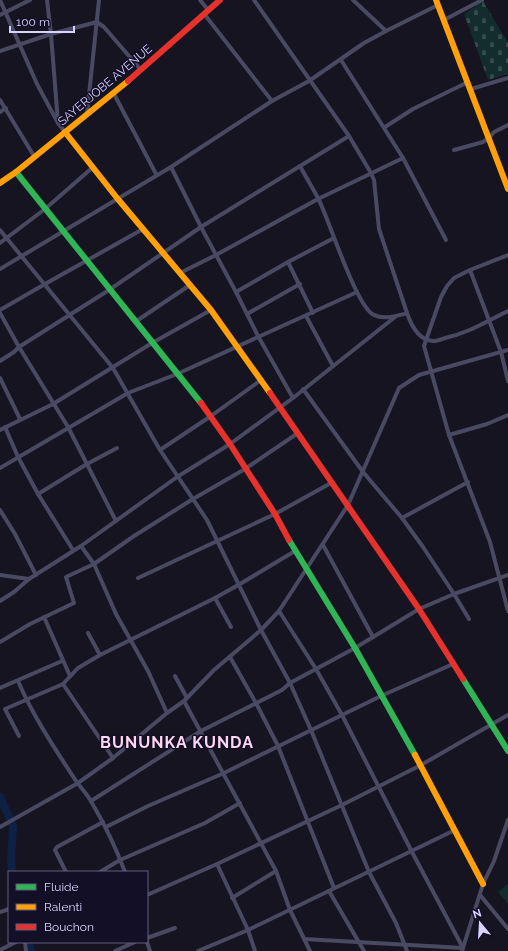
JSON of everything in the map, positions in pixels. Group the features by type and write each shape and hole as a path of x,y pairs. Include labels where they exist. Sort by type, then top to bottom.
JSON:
{"street":[{"path":"0,0 37,84 58,123 92,168 211,310 280,407 331,483 348,504 419,608 508,751"},
{"path":"0,15 30,0"},
{"path":"47,0 58,123"},
{"path":"87,114 99,0"},
{"path":"200,0 207,13 272,101"},
{"name":"SAYERJOBE AVENUE","path":"0,183 16,172 141,70 220,0"},
{"path":"254,0 349,136 371,172 374,180 379,229 410,323 416,331 426,339 433,341 457,336 508,311"},
{"path":"353,0 386,31"},
{"path":"444,20 482,0"},
{"path":"0,269 171,166 272,101 310,81 386,31 437,2 508,189"},
{"path":"0,51 51,34 97,22"},
{"path":"97,22 104,27 141,70"},
{"path":"341,60 385,127 446,240"},
{"path":"471,89 508,78"},
{"path":"385,127 413,109 468,82"},
{"path":"113,92 156,174"},
{"path":"0,100 34,156"},
{"path":"0,112 6,108"},
{"path":"454,150 483,142 494,132 508,125"},
{"path":"0,362 201,228 349,136"},
{"path":"180,273 318,199 371,172 403,158"},
{"path":"171,166 201,228 258,336 293,398"},
{"path":"300,166 318,199 357,292 368,310 373,315 379,317 395,317 407,313"},
{"path":"0,243 44,209 92,168"},
{"path":"16,172 44,209 64,231 109,290 211,416 230,444 275,514 295,551 355,648 420,765 483,884"},
{"path":"116,521 68,427 52,404 0,312 45,284 143,229"},
{"path":"0,230 113,368 160,450 207,520 240,584 261,630 290,683 311,730 369,872 396,923 407,951"},
{"path":"236,292 334,238"},
{"path":"508,255 454,278 447,286 441,297 431,330 424,346 449,435 490,542 508,611"},
{"path":"288,262 314,313"},
{"path":"470,270 501,352 508,381"},
{"path":"247,314 300,284"},
{"path":"135,322 190,285"},
{"path":"0,468 128,393 177,374 258,336 314,313 357,292"},
{"path":"0,430 52,404 152,343 211,310"},
{"path":"306,316 333,366"},
{"path":"0,601 14,592 29,579 81,546 177,477 230,444 293,398 395,317"},
{"path":"0,827 78,783 114,758 167,713 186,699 214,670 261,630 279,611 348,504 399,388 419,375 508,350"},
{"path":"0,378 20,419"},
{"path":"160,450 211,416 260,380"},
{"path":"303,389 363,472 402,518 454,594 469,619"},
{"path":"449,435 487,424 508,415"},
{"path":"5,428 18,457 38,494 73,550"},
{"path":"0,642 44,617 74,603 66,577 94,564 134,536 245,469 298,433"},
{"path":"38,494 87,464 117,448"},
{"path":"402,518 468,482"},
{"path":"138,578 275,514 331,483"},
{"path":"0,510 15,534 36,575"},
{"path":"322,545 373,637"},
{"path":"81,546 94,564 116,614 148,672 167,713"},
{"path":"19,736 6,709 26,699 64,684 78,668 100,655 215,598 295,551"},
{"path":"0,575 29,579"},
{"path":"92,801 200,731 282,690 290,683 355,648 419,608 508,575"},
{"path":"215,598 231,627"},
{"path":"279,611 316,669 342,715 462,950"},
{"path":"44,617 62,661 70,676"},
{"path":"88,633 100,655"},
{"path":"230,657 278,746 306,821 334,888"},
{"path":"0,688 62,661"},
{"path":"106,827 148,806 224,773 381,696 453,664"},
{"path":"175,676 200,731 276,871 290,910 310,951"},
{"path":"18,681 26,699 46,733 78,783 92,801 106,827 124,871"},
{"path":"64,684 114,758"},
{"path":"148,895 342,805 378,785 420,765 508,715"},
{"path":"102,871 120,860 205,823 240,803"},
{"path":"462,950 483,884 494,861 508,820"},
{"path":"66,871 55,850 103,822"},
{"path":"198,951 248,930 455,830"},
{"path":"216,864 248,930 255,951"},
{"path":"232,898 276,871"},
{"path":"329,891 364,951"},
{"path":"480,895 508,929"},
{"path":"148,938 175,928"},
{"path":"304,939 404,944 462,950"},
{"path":"0,950 14,943"},
{"path":"115,951 133,943"}],"green space":[{"path":"483,1 508,43 508,74 488,80 464,14"},
{"path":"508,884 508,904 498,892"}],"waterway":[{"path":"0,797 13,826 12,871"},
{"path":"29,943 31,951"}],"traffic: fast":[{"path":"16,172 201,403"},
{"path":"289,540 355,648 415,755"},
{"path":"463,679 508,751"}],"traffic: slow":[{"path":"436,0 508,189"},
{"path":"0,183 16,172 128,81"},
{"path":"65,132 117,198 211,310 270,393"},
{"path":"415,755 483,884"}],"traffic: jam":[{"path":"128,81 220,0"},
{"path":"270,393 419,609 463,679"},
{"path":"201,403 230,444 275,514 289,540"}],"district":[{"name":"BUNUNKA KUNDA","path":"177,742"}]}
